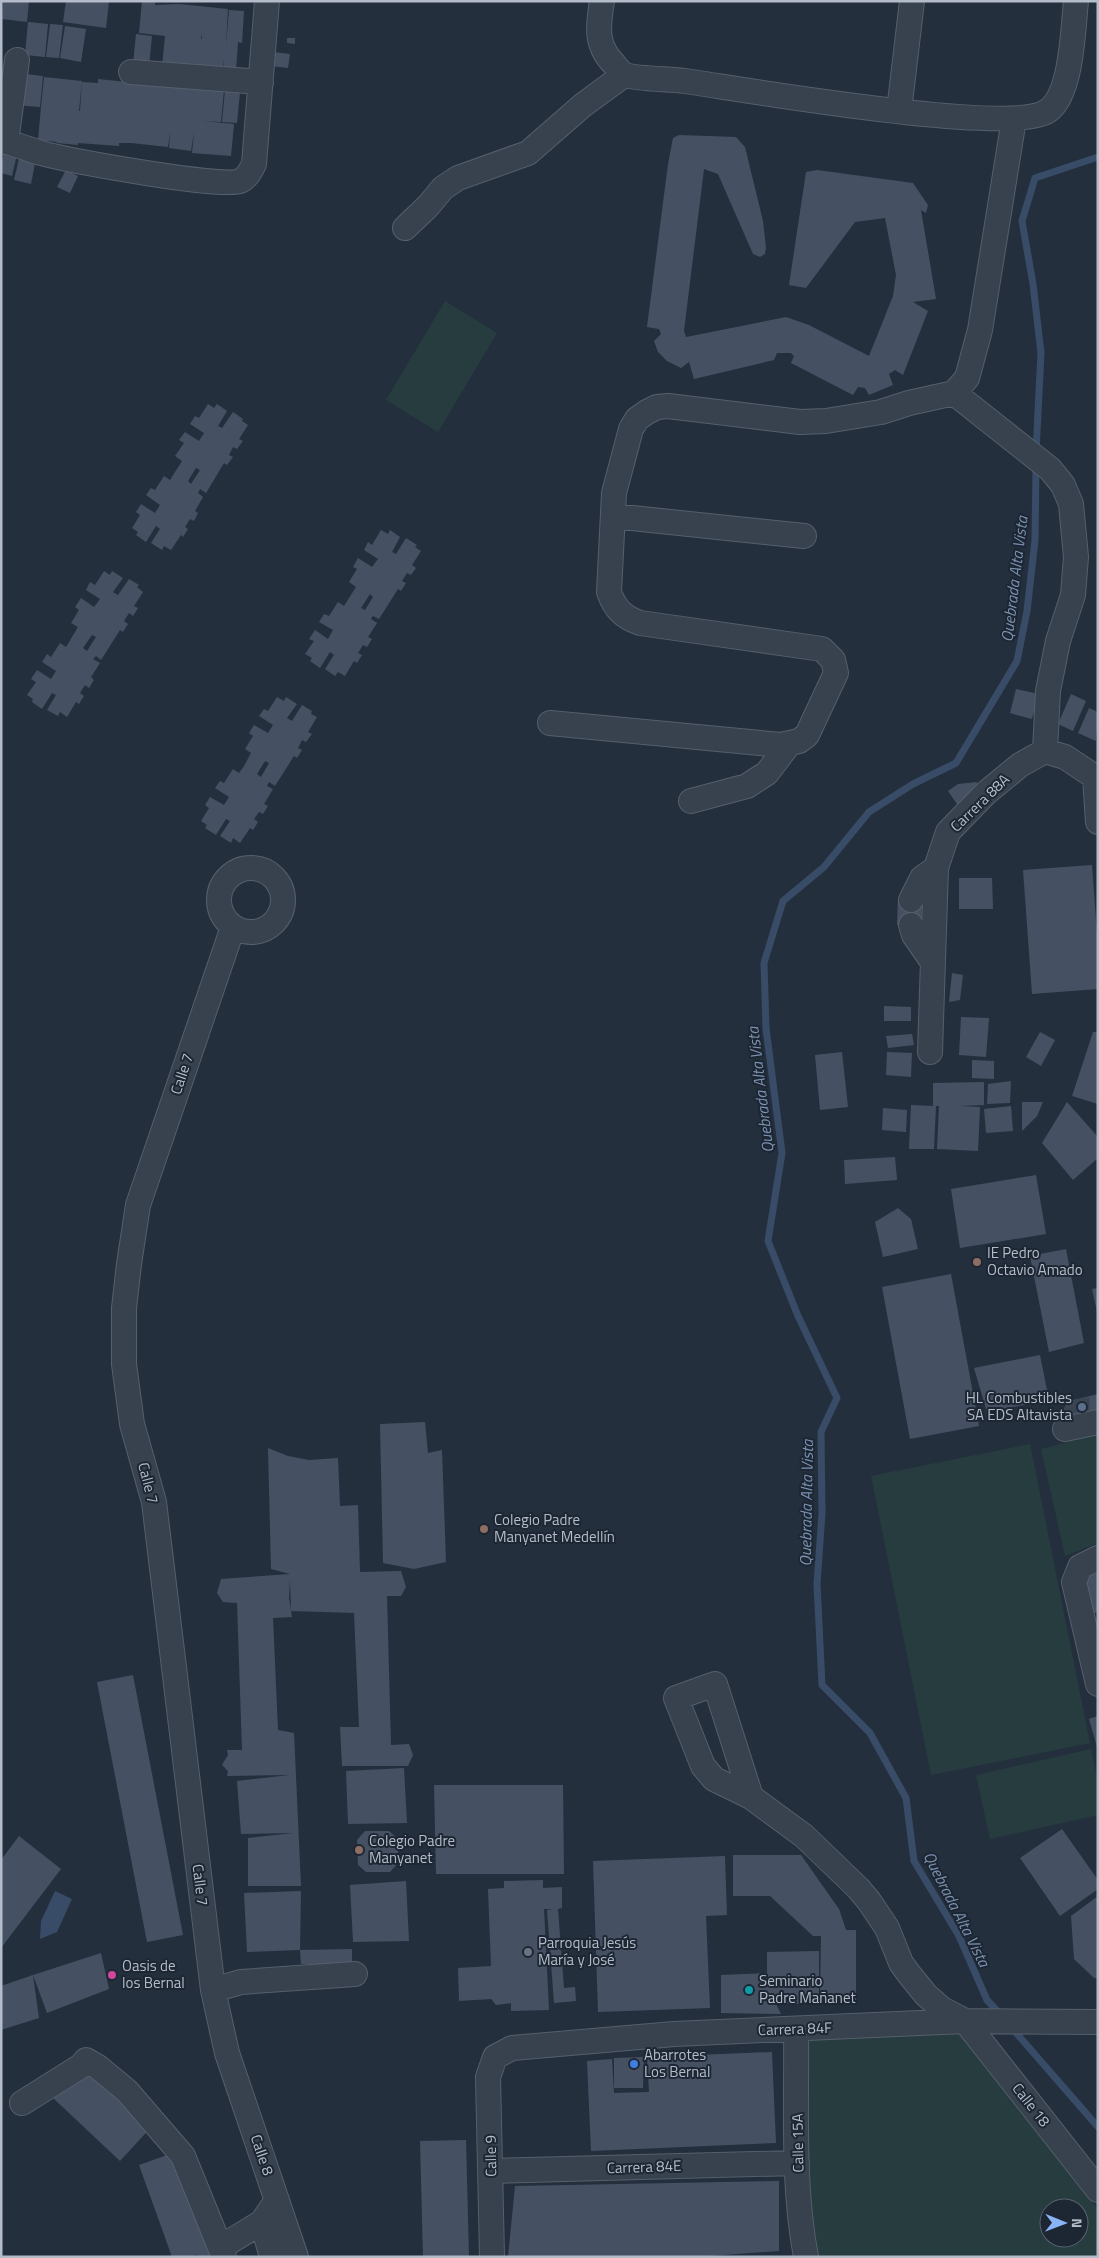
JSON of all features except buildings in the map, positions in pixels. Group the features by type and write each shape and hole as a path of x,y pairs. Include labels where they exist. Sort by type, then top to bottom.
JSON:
{"street":[{"path":"17,60 4,141 42,153 199,182 227,183 240,181 249,174 254,164 267,1"},
{"path":"602,1 598,28 600,44 608,58 624,75 682,81 899,112 1014,119 1049,110 1060,96 1067,73 1076,1"},
{"path":"899,112 912,1"},
{"path":"130,72 260,82"},
{"path":"405,228 428,206 443,188 458,178 528,153 583,105 624,75"},
{"path":"550,723 790,744 799,741 807,735 836,673 833,660 829,654 815,646 640,623 624,616 617,609 609,592 614,493 631,429 637,419 657,407 668,406 800,422 826,421 881,412 909,403 954,393 967,378 980,330 1014,119"},
{"path":"954,393 1050,470 1062,485 1071,504 1076,557 1073,595 1058,641 1048,691 1045,751 1066,758 1096,778 1098,822"},
{"path":"613,516 804,536"},
{"path":"691,802 747,786 767,773 790,744"},
{"name":"Carrera 88A","path":"930,1052 936,868 948,832 986,793 1020,765 1045,751"},
{"path":"911,900 922,878 936,868"},
{"path":"911,925 914,935 932,961"},
{"name":"Calle 7","path":"227,2053 213,1990 154,1502 132,1424 124,1364 124,1308 138,1205 233,927"},
{"path":"1067,1424 1098,1422"},
{"path":"1094,1559 1080,1567 1074,1582 1098,1684"},
{"path":"751,1797 804,1836 858,1888 887,1928 901,1963 909,1974 926,1995 942,2009 964,2021"},
{"path":"213,1990 241,1982 355,1974"},
{"name":"Carrera 84F","path":"495,2057 512,2048 674,2034 964,2021 1096,2024"},
{"name":"Calle 18","path":"964,2021 1098,2190"},
{"name":"Calle 15A","path":"796,2029 797,2163 802,2238 806,2257"},
{"name":"Calle 8","path":"227,2053 296,2257"},
{"name":"Calle 9","path":"492,2257 488,2076 495,2057"},
{"path":"22,2103 81,2066 86,2060 98,2067 127,2091 183,2156 222,2252 262,2222 277,2200"},
{"name":"Carrera 84E","path":"491,2171 797,2163"},
{"path":"262,2222 272,2257"}],"green space":[{"path":"445,301 497,333 438,432 386,400"},
{"path":"1098,1434 1098,1543 1065,1556 1041,1449"},
{"path":"1030,1444 1090,1743 931,1775 871,1476"},
{"path":"1091,1749 1098,1781 1098,1815 990,1839 976,1775"},
{"path":"960,2033 1098,2209 1098,2257 816,2257 806,2161 805,2039"}],"water":[{"path":"55,1891 72,1899 57,1932 40,1939 41,1921"}],"waterway":[{"name":"Quebrada Alta Vista","path":"1036,452 1041,353 1033,284 1022,221 1035,178 1098,157"},
{"name":"Quebrada Alta Vista","path":"1001,2015 987,2000 959,1936 914,1861 906,1798 870,1733 822,1685 817,1584 822,1513 821,1432 837,1398 798,1316 768,1241 782,1153 766,1028 764,963 783,901 824,867 869,812 913,784 956,763 1017,661 1027,611 1035,540 1036,466"},
{"name":"Quebrada Alta Vista","path":"1011,2027 1098,2127"}],"tunnel":[{"path":"1069,1420 1082,1410 1098,1410"}],"place":[{"name":"IE Pedro Octavio Amado","path":"977,1262"},
{"name":"HL Combustibles SA EDS Altavista","path":"1082,1407"},
{"name":"Colegio Padre Manyanet Medellín","path":"484,1529"},
{"name":"Colegio Padre Manyanet","path":"359,1850"},
{"name":"Parroquia Jesús María y José","path":"528,1952"},
{"name":"Oasis de los Bernal","path":"112,1975"},
{"name":"Seminario Padre Mañanet","path":"749,1990"},
{"name":"Abarrotes Los Bernal","path":"634,2064"}]}
